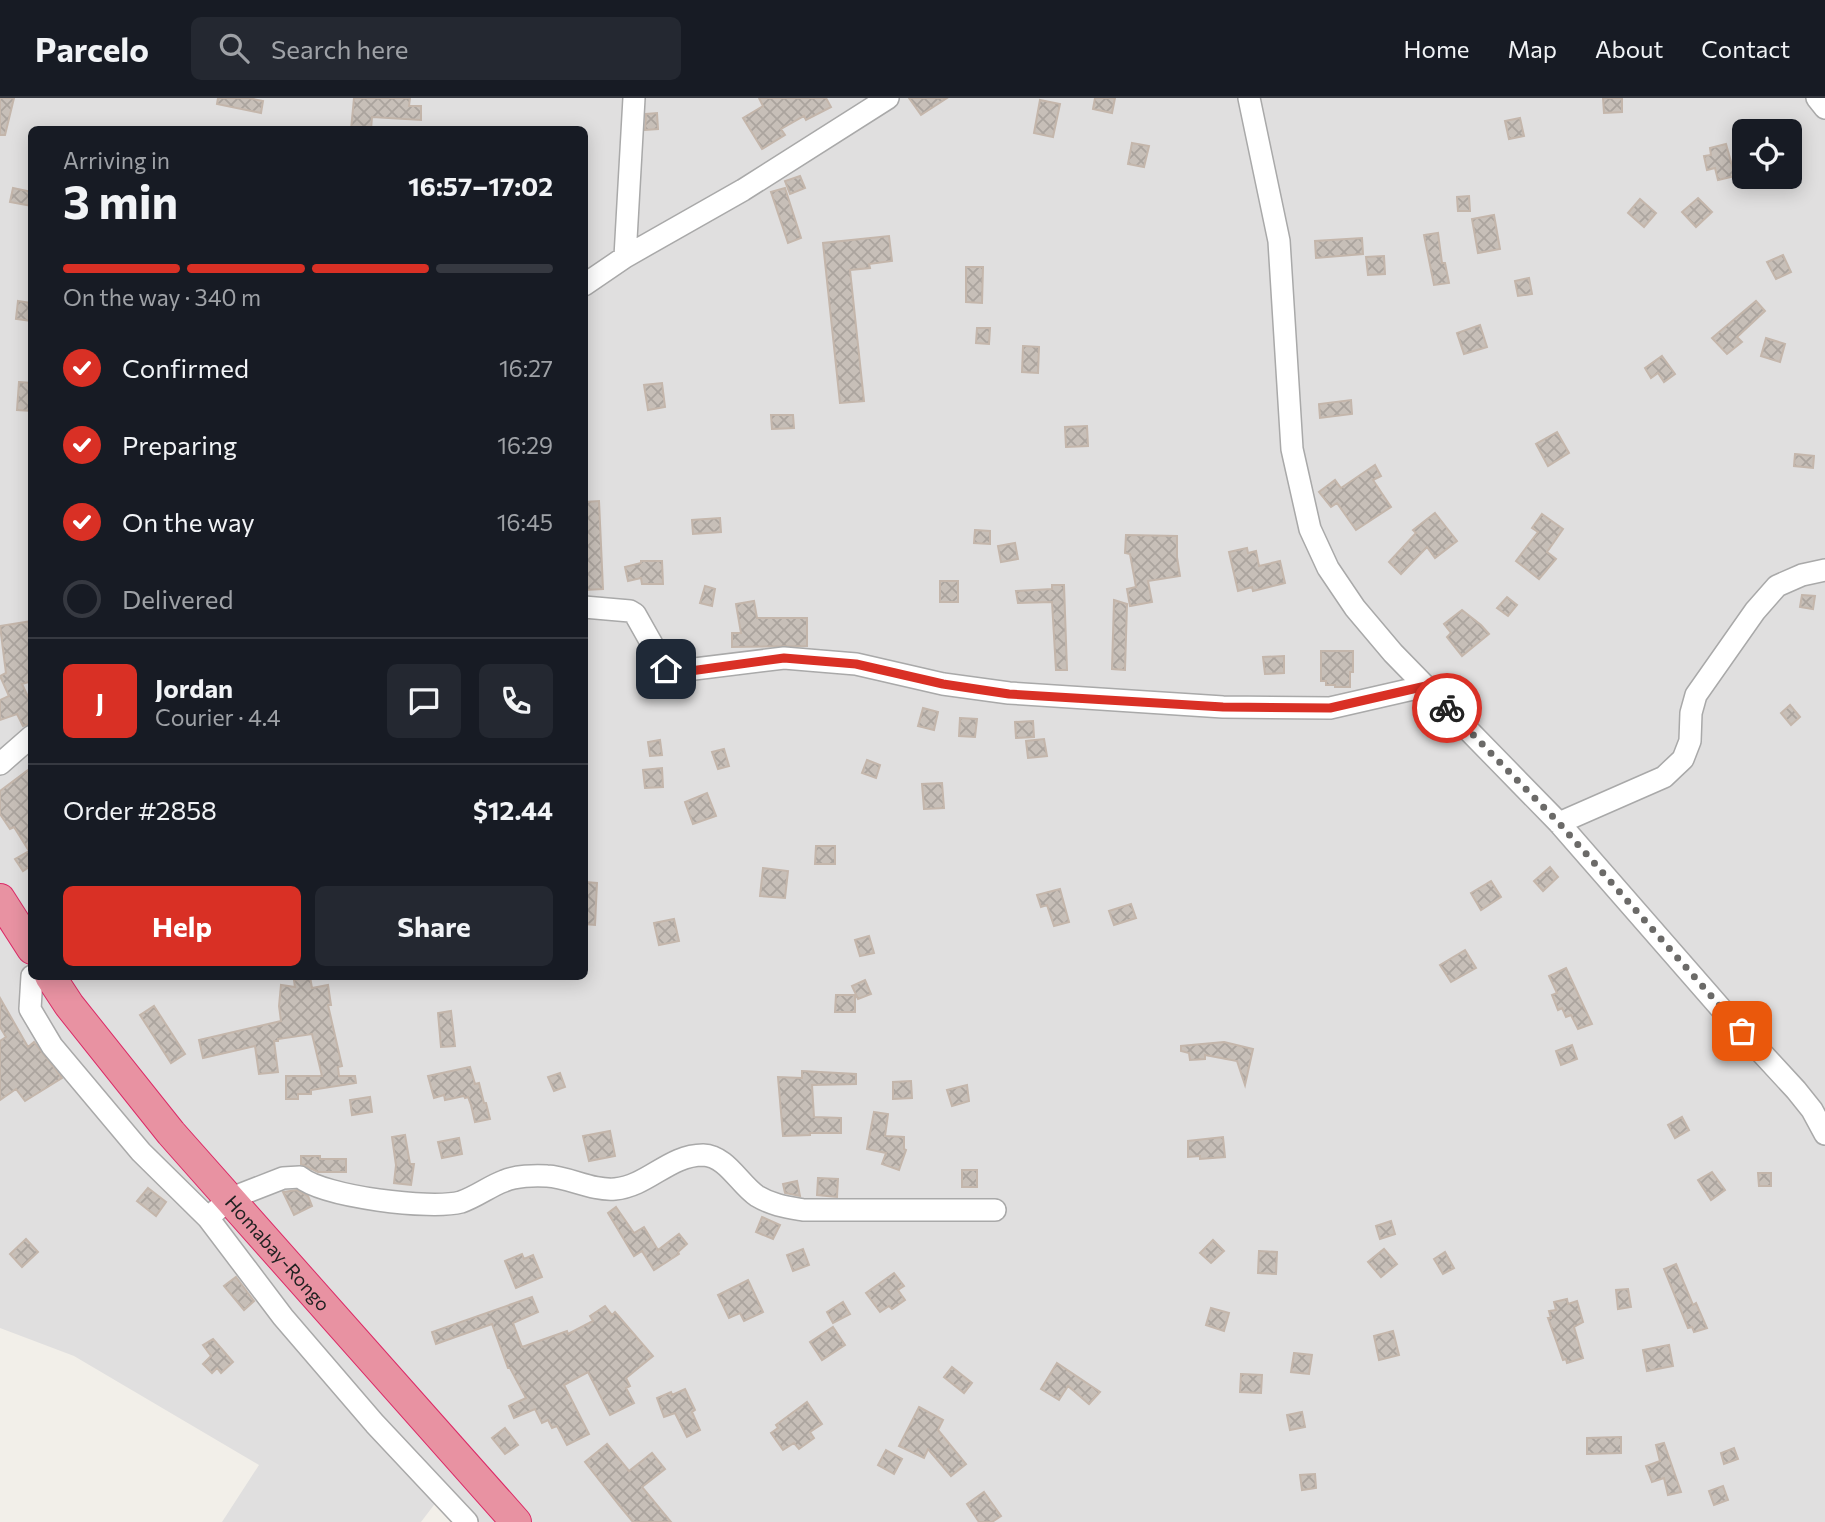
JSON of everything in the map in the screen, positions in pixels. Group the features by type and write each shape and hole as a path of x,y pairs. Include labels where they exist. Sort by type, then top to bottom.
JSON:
{"highway":[{"path":"0,899 28,943"},
{"name":"Homabay-Rongo","path":"53,980 69,1005 163,1122 219,1208 516,1522"}],"street":[{"path":"625,257 634,98"},
{"path":"588,282 625,257 743,190 888,98"},
{"path":"1249,98 1279,241 1292,449 1310,529 1328,568 1355,608 1426,686 1559,823 1796,1090 1812,1110 1825,1135"},
{"path":"1817,98 1825,108"},
{"path":"1559,823 1664,777 1683,759 1689,741 1690,713 1696,695 1755,611 1777,586 1801,575 1825,570"},
{"path":"588,607 630,611 640,618 670,673 784,658 856,664 943,684 1009,694 1223,707 1330,708 1426,686"},
{"path":"0,764 28,740"},
{"path":"32,980 30,1009 52,1046 141,1152 219,1208 283,1317 375,1424 467,1522"},
{"path":"219,1208 283,1178 300,1177 309,1184 348,1195 439,1205 461,1202 507,1179 546,1176 614,1189 636,1184 666,1165 689,1156 707,1155 724,1163 755,1195 777,1206 803,1210 995,1210"},
{"path":"449,1500 475,1476"}],"shaded area":[{"path":"0,98 1825,98 1825,1522 462,1522 440,1497 421,1522 222,1522 259,1465 74,1356 0,1328"}],"building":[{"path":"0,98 14,98 5,135 0,135"},
{"path":"218,98 263,101 261,113 217,104"},
{"path":"354,98 410,98 409,106 421,106 421,120 372,117 371,126 351,126"},
{"path":"759,98 826,98 831,107 806,120 804,116 781,129 785,135 762,149 743,118 763,106"},
{"path":"909,98 947,98 921,115"},
{"path":"1095,98 1115,98 1112,113 1093,109"},
{"path":"1603,98 1622,98 1622,112 1604,113"},
{"path":"1040,100 1060,104 1053,137 1034,133"},
{"path":"657,113 658,129 645,130 646,114"},
{"path":"1520,118 1524,136 1509,139 1505,121"},
{"path":"1132,143 1149,146 1144,167 1128,164"},
{"path":"1726,144 1732,177 1718,180 1715,168 1707,170 1704,156 1711,155 1710,148"},
{"path":"800,176 805,188 790,194 785,181"},
{"path":"13,188 28,191 28,205 10,202"},
{"path":"785,188 801,238 788,243 771,192"},
{"path":"1469,196 1470,211 1458,211 1457,197"},
{"path":"1698,198 1712,212 1696,227 1682,212"},
{"path":"1640,199 1656,213 1644,227 1628,213"},
{"path":"1494,215 1500,249 1478,253 1472,219"},
{"path":"1438,233 1442,263 1445,263 1449,283 1434,285 1424,235"},
{"path":"889,236 892,261 869,264 870,268 850,270 864,401 840,403 823,243"},
{"path":"1362,238 1363,254 1316,258 1315,241"},
{"path":"1783,255 1791,272 1776,279 1767,262"},
{"path":"1384,256 1385,274 1368,275 1366,257"},
{"path":"966,267 983,267 982,303 966,302"},
{"path":"1529,278 1532,294 1518,296 1515,281"},
{"path":"18,301 28,302 28,320 16,319"},
{"path":"1756,301 1765,311 1737,337 1742,342 1727,354 1712,338"},
{"path":"1480,325 1487,347 1464,354 1457,333"},
{"path":"977,328 990,328 989,344 976,343"},
{"path":"1766,338 1785,344 1780,362 1761,356"},
{"path":"1023,346 1039,347 1038,373 1022,372"},
{"path":"1662,356 1675,374 1664,382 1658,373 1651,378 1645,368"},
{"path":"19,382 28,383 28,411 17,410"},
{"path":"662,383 665,407 648,410 644,385"},
{"path":"1351,400 1352,414 1320,418 1319,404"},
{"path":"771,415 793,415 794,428 772,429"},
{"path":"1087,426 1088,446 1066,447 1065,427"},
{"path":"1557,432 1569,453 1548,466 1536,444"},
{"path":"1795,454 1814,456 1813,468 1794,466"},
{"path":"1375,465 1381,476 1373,480 1391,507 1356,530 1337,503 1331,507 1319,492 1335,480 1341,488"},
{"path":"599,501 603,589 588,590 588,502"},
{"path":"1435,513 1457,541 1435,558 1427,547 1401,574 1389,562 1416,533 1413,530"},
{"path":"1542,514 1563,529 1547,552 1556,559 1539,579 1516,561 1538,532 1532,528"},
{"path":"720,518 721,532 693,534 692,520"},
{"path":"975,530 990,531 990,544 974,543"},
{"path":"1126,535 1177,536 1180,576 1148,581 1152,602 1130,606 1127,589 1136,587 1130,554 1125,553"},
{"path":"1015,543 1018,559 1001,562 998,546"},
{"path":"1247,548 1248,553 1256,551 1259,566 1280,561 1285,583 1253,591 1252,587 1238,591 1229,552"},
{"path":"641,561 662,561 663,584 642,584 641,578 628,581 625,567"},
{"path":"940,581 958,581 958,602 940,602"},
{"path":"1052,585 1064,585 1067,670 1056,670 1052,602 1018,603 1016,591 1052,589"},
{"path":"705,586 715,589 712,606 700,603"},
{"path":"1802,595 1815,596 1813,609 1800,607"},
{"path":"1507,597 1517,605 1508,616 1497,608"},
{"path":"1114,600 1127,604 1125,670 1112,669"},
{"path":"754,601 757,618 807,618 807,646 732,647 732,633 741,633 736,604"},
{"path":"1462,610 1489,634 1462,656 1447,637 1451,633 1444,624"},
{"path":"28,622 28,682 22,684 28,697 28,724 23,726 17,714 0,720 0,700 9,696 0,676 6,673 0,626"},
{"path":"1321,651 1353,651 1350,687 1335,687 1321,681"},
{"path":"1284,656 1284,673 1265,674 1263,657"},
{"path":"1790,705 1800,717 1791,725 1781,713"},
{"path":"923,708 938,712 934,730 918,726"},
{"path":"960,718 977,719 975,737 959,736"},
{"path":"1033,721 1034,737 1016,738 1015,722"},
{"path":"1044,739 1047,756 1028,758 1026,741"},
{"path":"660,740 662,755 650,756 648,742"},
{"path":"724,749 729,766 718,769 712,752"},
{"path":"867,760 880,765 876,778 862,773"},
{"path":"662,768 663,787 645,788 643,770"},
{"path":"28,770 28,849 14,827 10,829 0,814 0,791"},
{"path":"942,783 944,808 924,809 922,784"},
{"path":"707,793 716,816 693,824 685,802"},
{"path":"816,846 835,846 835,864 815,864"},
{"path":"28,852 28,868 23,871 15,859"},
{"path":"1550,867 1558,877 1543,891 1534,881"},
{"path":"763,868 788,871 785,898 760,896"},
{"path":"1491,881 1501,897 1481,910 1471,893"},
{"path":"588,882 597,883 595,925 588,924"},
{"path":"1060,889 1069,922 1054,926 1047,905 1041,907 1037,895"},
{"path":"1131,904 1136,918 1114,925 1109,911"},
{"path":"674,919 679,941 659,945 654,923"},
{"path":"869,936 874,953 860,956 855,940"},
{"path":"1465,950 1476,968 1451,982 1440,965"},
{"path":"1566,968 1592,1024 1578,1029 1571,1015 1566,1017 1562,1008 1558,1010 1552,995 1557,993 1549,976"},
{"path":"294,980 311,980 312,988 328,985 331,1005 328,1005 342,1066 338,1067 339,1076 355,1076 356,1083 311,1090 311,1094 298,1094 298,1099 286,1099 286,1076 322,1076 312,1034 274,1041 278,1072 259,1074 255,1046 203,1058 199,1040 281,1021 281,985 295,987"},
{"path":"865,980 871,994 858,999 852,986"},
{"path":"836,995 855,995 855,1012 835,1012"},
{"path":"0,998 28,1047 34,1042 62,1078 25,1101 16,1089 0,1100 0,1041 6,1037 0,1027"},
{"path":"154,1006 185,1054 171,1063 140,1015"},
{"path":"451,1011 455,1046 441,1047 438,1013"},
{"path":"1224,1042 1253,1049 1245,1085 1237,1061 1205,1055 1205,1059 1190,1060 1189,1053 1181,1051 1181,1046"},
{"path":"1572,1045 1577,1059 1561,1065 1556,1051"},
{"path":"470,1067 475,1084 479,1083 490,1119 475,1122 468,1097 445,1100 444,1095 434,1098 428,1076"},
{"path":"802,1071 856,1074 856,1084 812,1085 814,1117 841,1118 841,1133 783,1136 778,1077 802,1078"},
{"path":"560,1073 565,1087 554,1091 548,1077"},
{"path":"911,1081 912,1098 893,1099 893,1082"},
{"path":"967,1085 969,1101 952,1106 947,1090"},
{"path":"370,1097 372,1112 352,1115 350,1100"},
{"path":"874,1112 888,1114 885,1136 904,1137 906,1150 899,1170 882,1164 886,1153 867,1149"},
{"path":"1682,1117 1689,1130 1675,1138 1668,1125"},
{"path":"610,1131 615,1156 589,1161 583,1136"},
{"path":"405,1135 410,1164 414,1164 411,1185 394,1183 396,1165 392,1137"},
{"path":"1223,1137 1225,1157 1188,1157 1188,1141"},
{"path":"459,1138 462,1154 442,1158 438,1142"},
{"path":"301,1156 346,1159 346,1172 318,1172 301,1164"},
{"path":"962,1170 977,1170 977,1187 962,1187"},
{"path":"1712,1172 1725,1190 1711,1200 1698,1180"},
{"path":"1758,1173 1771,1173 1771,1186 1759,1186"},
{"path":"818,1178 838,1179 837,1197 817,1195"},
{"path":"797,1181 800,1196 785,1193 783,1184"},
{"path":"148,1188 166,1202 156,1216 137,1201"},
{"path":"297,1190 308,1196 312,1206 294,1215 283,1192"},
{"path":"616,1207 634,1233 644,1227 658,1250 679,1234 687,1244 679,1254 654,1270 642,1251 634,1256 608,1213"},
{"path":"762,1217 780,1225 773,1239 756,1232"},
{"path":"1391,1221 1395,1234 1380,1239 1376,1226"},
{"path":"26,1239 38,1252 22,1267 10,1254"},
{"path":"1213,1240 1224,1251 1211,1263 1200,1253"},
{"path":"803,1249 809,1265 793,1271 787,1255"},
{"path":"1384,1249 1397,1264 1381,1277 1368,1262"},
{"path":"1259,1251 1277,1252 1276,1274 1258,1273"},
{"path":"1445,1252 1454,1268 1443,1274 1434,1259"},
{"path":"522,1254 524,1259 533,1255 542,1277 516,1288 505,1261"},
{"path":"1676,1264 1693,1305 1696,1303 1707,1328 1694,1332 1692,1327 1688,1328 1664,1269"},
{"path":"894,1273 904,1286 898,1290 905,1300 892,1309 889,1306 880,1312 866,1293"},
{"path":"236,1277 254,1301 244,1310 224,1286"},
{"path":"748,1280 763,1312 744,1321 740,1313 729,1318 718,1295"},
{"path":"1628,1289 1631,1307 1618,1309 1616,1290"},
{"path":"532,1297 538,1312 513,1323 522,1347 567,1331 568,1334 593,1321 590,1316 605,1306 612,1315 615,1312 653,1356 626,1378 630,1386 626,1388 634,1403 610,1415 588,1372 564,1385 589,1434 567,1445 557,1426 552,1428 548,1420 542,1423 535,1409 514,1418 509,1406 526,1398 508,1368 492,1324 436,1344 432,1332"},
{"path":"1567,1299 1568,1304 1577,1301 1583,1322 1574,1327 1583,1358 1567,1363 1566,1359 1563,1360 1548,1318 1551,1318 1549,1311 1556,1310 1554,1302"},
{"path":"843,1302 850,1314 833,1323 827,1312"},
{"path":"1211,1308 1229,1313 1224,1331 1206,1325"},
{"path":"833,1327 845,1345 822,1360 810,1342"},
{"path":"1393,1331 1399,1355 1379,1360 1374,1336"},
{"path":"213,1339 233,1362 221,1373 217,1368 212,1373 203,1364 211,1356 203,1345"},
{"path":"1669,1345 1673,1366 1647,1371 1643,1350"},
{"path":"1294,1353 1312,1355 1309,1374 1291,1372"},
{"path":"1057,1363 1100,1392 1089,1404 1068,1386 1059,1400 1041,1389"},
{"path":"952,1367 972,1383 964,1393 944,1377"},
{"path":"1241,1374 1262,1375 1261,1393 1240,1392"},
{"path":"685,1389 695,1410 692,1412 700,1430 687,1437 675,1413 664,1417 657,1398"},
{"path":"807,1402 822,1424 810,1432 814,1438 799,1449 794,1443 783,1450 771,1433 778,1428 776,1425"},
{"path":"919,1407 943,1420 938,1430 966,1464 951,1476 928,1449 924,1458 899,1446"},
{"path":"1302,1412 1305,1427 1290,1430 1287,1415"},
{"path":"505,1428 518,1445 505,1454 492,1438"},
{"path":"1621,1437 1621,1453 1587,1454 1587,1438"},
{"path":"1664,1443 1681,1492 1668,1495 1664,1478 1652,1482 1646,1466 1660,1461 1656,1445"},
{"path":"607,1444 629,1471 652,1453 665,1469 642,1487 671,1522 633,1522 619,1505 585,1462"},
{"path":"1734,1448 1738,1459 1724,1464 1721,1453"},
{"path":"886,1450 902,1459 894,1474 878,1465"},
{"path":"1315,1474 1316,1488 1302,1490 1300,1475"},
{"path":"1723,1486 1728,1500 1714,1505 1709,1491"},
{"path":"984,1492 1001,1516 992,1522 979,1522 967,1504"}],"way so far":[{"path":"1447,708 1559,823 1742,1031"}],"route":[{"path":"666,669 670,673 676,673 784,658 856,664 943,684 1009,694 1223,707 1330,708 1426,686 1447,708"}]}
